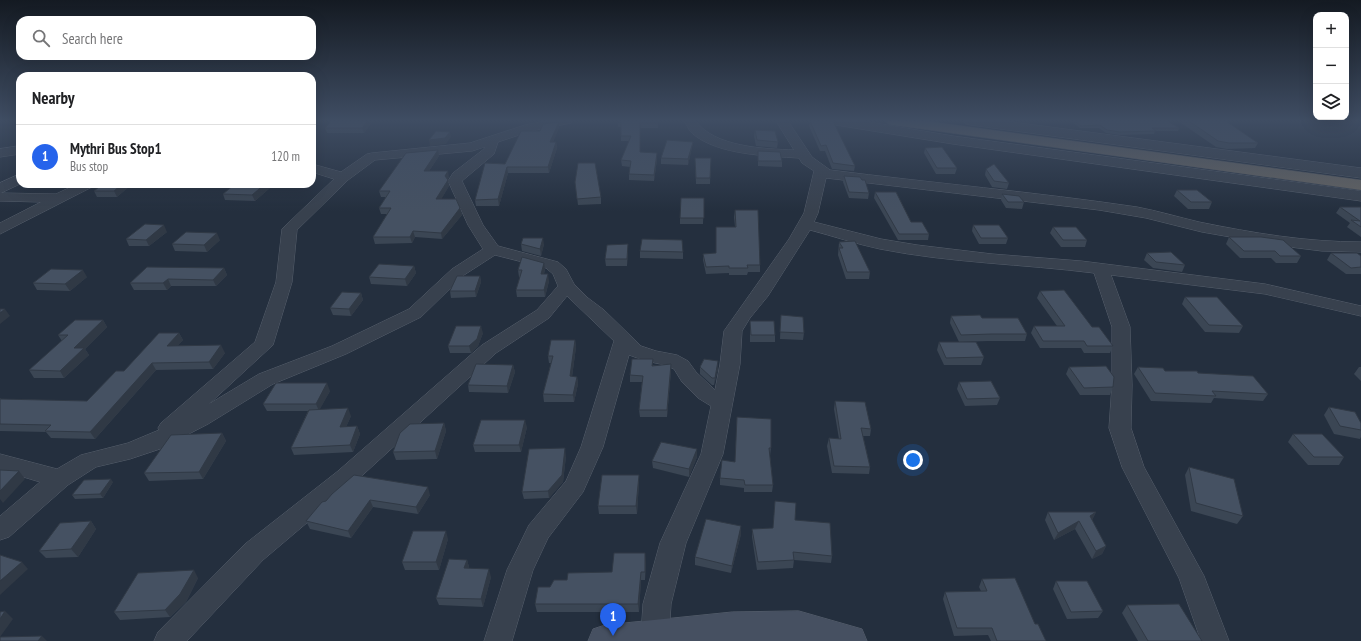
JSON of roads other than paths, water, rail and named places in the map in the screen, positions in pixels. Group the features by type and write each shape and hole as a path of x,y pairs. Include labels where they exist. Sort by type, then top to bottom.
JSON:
{"highway":[{"path":"1108,151 1361,186"},
{"path":"1171,151 1361,176"}],"main road":[{"path":"605,641 732,628 799,627 850,641"}],"street":[{"path":"0,153 14,151"},
{"path":"152,443 264,345 284,282 290,229 343,177 372,157 433,151"},
{"path":"490,151 458,176 455,181 475,226 483,239 492,249 552,265 560,272 567,286 582,302 598,314 634,350 653,357 670,359 681,365 689,377 705,393 723,403"},
{"path":"766,151 803,154"},
{"path":"801,151 807,160 826,174 1076,202 1154,214 1201,227 1252,237 1309,244 1361,247"},
{"path":"1032,151 1361,196"},
{"path":"1195,151 1361,173"},
{"path":"316,169 343,177"},
{"path":"655,636 657,604 673,543 712,454 730,364 733,331 742,316 759,296 797,239 811,213 821,170"},
{"path":"0,189 16,180"},
{"path":"0,228 79,188"},
{"path":"0,197 59,198"},
{"path":"805,224 880,244 917,250 992,259 1101,268 1264,289 1361,311"},
{"path":"0,530 60,480 89,461 130,451 152,443 201,419 266,379 339,350 414,313 458,272 492,249"},
{"path":"1101,268 1121,327 1120,428 1133,467 1191,576 1215,641"},
{"path":"168,641 254,552 346,477 489,349 544,314 567,286"},
{"path":"498,641 520,570 538,532 575,486 592,447 624,340"},
{"path":"0,462 60,480"}],"place":[{"name":"Mythri Bus Stop1","path":"613,636"}]}
